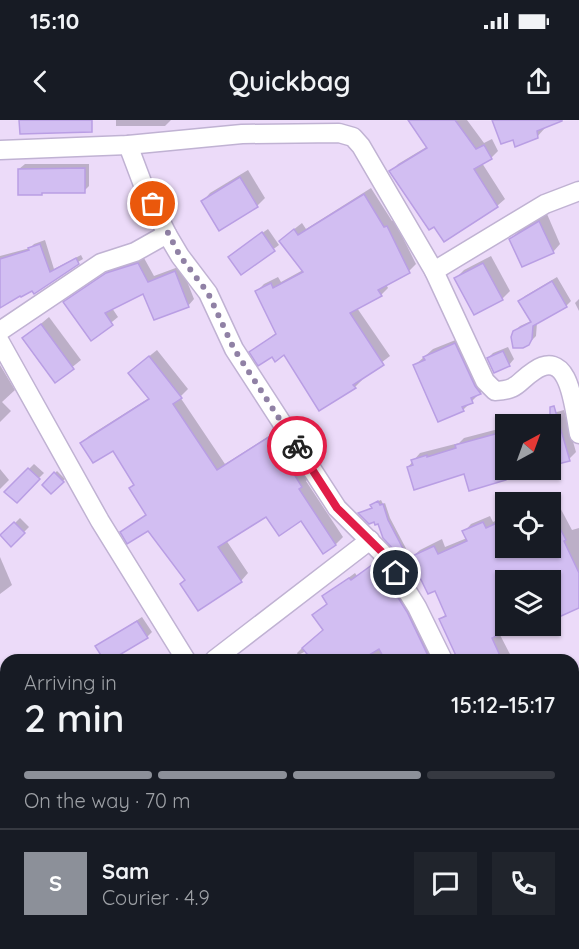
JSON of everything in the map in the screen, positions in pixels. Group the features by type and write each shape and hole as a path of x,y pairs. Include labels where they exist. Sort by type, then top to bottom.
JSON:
{"street":[{"path":"0,150 128,146 239,127 339,133 353,137 362,146 434,271 485,381 495,391 509,391 534,371 547,364 560,367 566,376 579,434"},
{"path":"128,146 145,190 167,234 180,256 208,293 234,349 337,508 386,556 417,607 440,654"},
{"path":"434,271 545,204 579,191"},
{"path":"0,331 101,263 135,252 167,234"},
{"path":"0,342 100,521 182,654"},
{"path":"222,654 370,540"}],"shaded area":[{"path":"0,120 579,120 579,654 0,654"}],"building":[{"path":"19,120 92,120 92,132 20,134"},
{"path":"408,120 455,120 476,149 484,145 492,159 474,169 498,207 444,242 434,227 429,230 389,171 427,148"},
{"path":"492,120 562,121 537,131 538,138 515,147 513,140 501,144"},
{"path":"85,168 85,193 18,195 18,169"},
{"path":"240,177 258,207 219,231 201,201"},
{"path":"364,194 384,227 387,226 410,273 378,290 382,296 350,313 384,365 353,385 356,388 319,411 284,355 275,362 272,357 258,366 249,352 276,334 255,291 271,283 273,288 303,272 279,241 294,229 298,235"},
{"path":"539,221 554,253 522,267 509,239"},
{"path":"262,232 275,251 241,275 228,257"},
{"path":"40,244 50,272 76,258 79,264 34,294 32,291 0,308 0,259"},
{"path":"138,263 148,282 175,271 189,307 154,320 143,294 105,313 113,325 91,341 63,302 106,273"},
{"path":"483,263 503,300 474,315 454,278"},
{"path":"552,281 567,307 533,326 529,345 523,348 513,348 511,337 513,331 531,322 518,301"},
{"path":"41,324 74,369 55,383 22,338"},
{"path":"455,343 481,394 471,398 473,403 462,407 464,411 438,422 413,365 425,360 423,357"},
{"path":"503,351 510,366 494,373 487,358"},
{"path":"149,356 182,398 173,404 217,470 275,433 283,445 278,448 302,487 299,489 336,545 323,554 301,521 279,536 266,517 218,547 242,582 198,611 180,584 185,580 148,531 127,544 120,532 146,515 129,488 134,485 113,451 93,463 80,443 149,399 128,373"},
{"path":"554,406 556,414 550,414 550,407"},
{"path":"561,430 570,461 561,463"},
{"path":"495,434 495,480 506,480 469,491 464,474 414,490 407,467 413,465 411,460 456,448 455,445"},
{"path":"28,468 40,479 17,503 4,492"},
{"path":"54,472 64,482 51,494 42,485"},
{"path":"378,501 380,505 383,504 388,520 412,566 407,569 383,538 378,524 375,525 374,522 369,524 358,513 372,508 370,505"},
{"path":"14,522 25,533 11,547 0,535"},
{"path":"483,522 486,528 495,524 495,558 561,558 561,530 579,573 579,608 561,616 561,570 495,570 496,636 492,638 499,654 455,654 439,619 446,616 435,591 428,594 410,557 434,546 438,554 467,541 462,531"},
{"path":"376,562 407,612 427,654 382,654 379,649 371,654 307,654 302,648 323,630 312,615 327,604 322,596 349,578 351,580"},
{"path":"137,621 148,638 121,654 100,654 95,646"}],"way so far":[{"path":"153,204 180,256 208,293 234,349 297,446"}],"route":[{"path":"297,446 337,508 386,556 396,573"}]}
